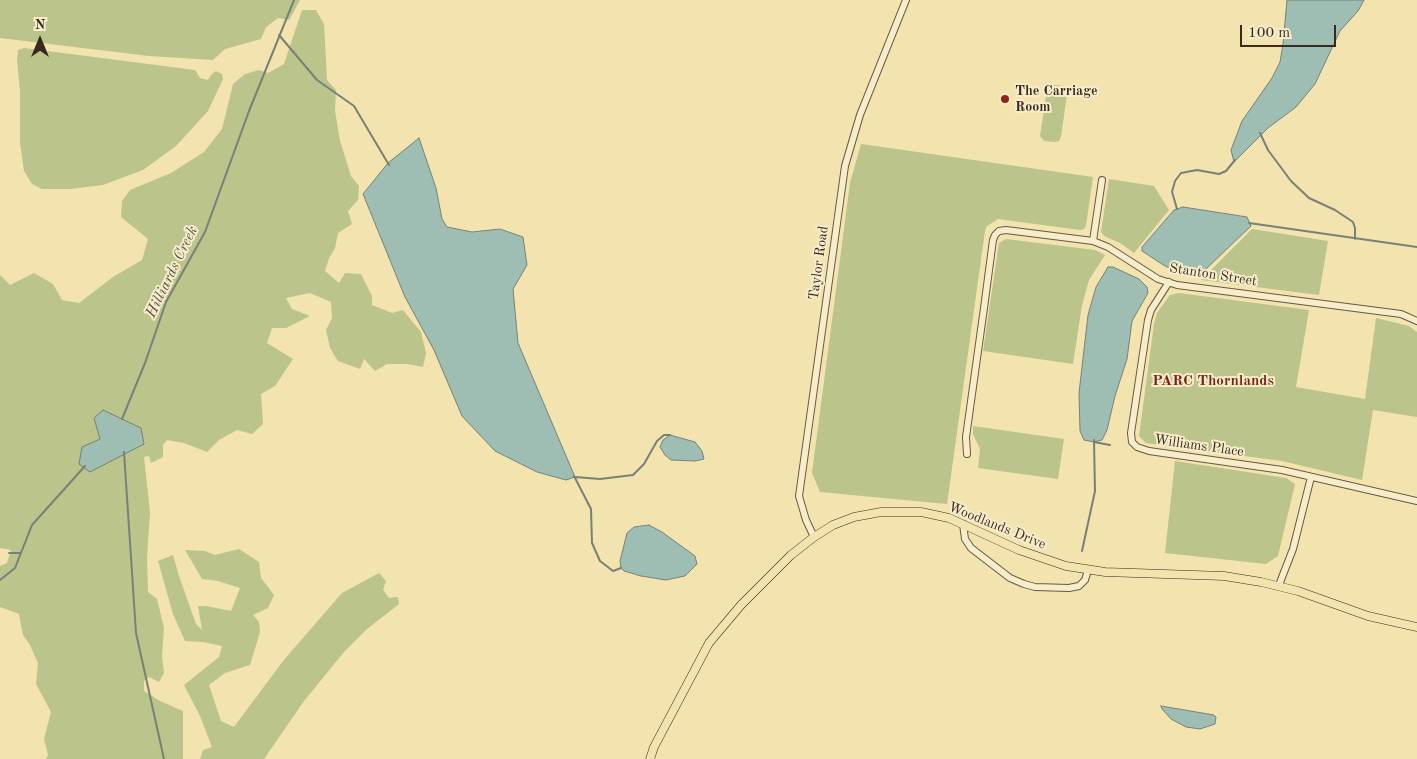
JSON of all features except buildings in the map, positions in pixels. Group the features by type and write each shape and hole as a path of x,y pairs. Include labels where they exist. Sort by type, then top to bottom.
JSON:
{"main road":[{"name":"Woodlands Drive","path":"650,759 709,642 747,599 792,555 814,537 833,525 854,517 881,512 922,512 949,518 1033,555 1066,566 1128,574 1224,576 1279,585 1368,616 1417,626"}],"street":[{"name":"Taylor Road","path":"814,537 806,520 799,496 845,166 860,115 906,0"},
{"path":"1093,241 1102,180"},
{"name":"Stanton Street","path":"967,454 966,437 995,234 999,231 1006,230 1093,241 1108,246 1158,279 1169,282 1213,290 1402,314 1417,321"},
{"name":"Williams Place","path":"1169,282 1151,310 1148,320 1131,432 1132,442 1142,450 1282,470 1417,501"},
{"path":"1279,585 1293,549 1310,477"},
{"path":"963,524 965,539 972,548 996,569 1024,584 1034,587 1069,588 1079,586 1088,570"}],"green space":[{"path":"0,0 300,0 289,20 278,18 266,27 261,39 225,49 213,60 149,56 0,38"},
{"path":"302,10 316,10 324,24 327,80 336,90 335,111 340,141 351,176 359,186 358,200 348,211 352,224 338,233 335,248 329,258 325,271 339,283 345,273 361,274 372,296 372,305 392,313 403,310 421,332 426,353 423,367 407,364 387,364 375,371 364,359 360,369 338,361 330,348 326,330 332,318 331,302 310,293 286,298 292,309 310,316 286,328 272,328 267,343 293,359 275,386 261,394 263,424 252,434 237,430 219,440 207,452 184,443 167,440 163,445 163,457 151,463 149,456 144,457 150,512 147,557 148,592 157,599 164,628 162,656 164,673 159,682 149,677 144,681 144,691 160,701 183,711 183,759 46,759 48,755 44,739 51,712 36,684 38,663 23,635 19,614 0,607 0,566 7,563 11,550 0,548 0,275 10,285 34,273 53,284 62,300 79,303 113,277 142,260 148,239 121,217 122,201 130,190 171,173 204,152 222,129 233,84 245,74 259,70 268,73 284,64"},
{"path":"24,48 195,70 200,78 208,80 216,71 222,74 223,79 208,111 176,146 143,170 103,185 70,189 42,189 32,184 24,171 20,143 20,91 17,60 18,50"},
{"path":"1054,85 1064,86 1067,89 1061,137 1059,141 1055,142 1044,141 1040,136 1047,89"},
{"path":"861,144 1093,177 1084,229 998,219 987,226 947,504 820,492 812,473 850,183"},
{"path":"1109,179 1154,186 1169,210 1134,253 1120,243 1104,236 1101,232"},
{"path":"1252,229 1328,241 1319,295 1201,280"},
{"path":"1006,239 1095,250 1105,255 1089,280 1082,305 1073,364 983,351 999,243"},
{"path":"1179,293 1309,310 1296,387 1365,399 1376,318 1409,326 1417,332 1417,417 1373,410 1362,480 1282,461 1146,443 1139,436 1154,324 1157,313 1170,295"},
{"path":"973,426 1064,439 1058,479 978,468 980,449 973,434"},
{"path":"1175,461 1286,478 1295,484 1278,556 1266,564 1165,553"},
{"path":"239,549 259,562 261,578 274,595 268,608 253,615 259,622 260,632 250,665 225,673 209,685 221,721 234,727 283,661 342,593 379,573 386,581 383,590 389,598 398,597 399,604 367,629 344,652 304,701 264,759 200,759 203,750 212,747 200,716 184,685 219,657 222,646 185,641 173,614 158,561 173,555 196,624 202,630 198,606 231,611 240,588 218,581 202,579 185,550 205,551 215,555"}],"water":[{"path":"1287,0 1364,0 1358,11 1340,31 1315,84 1296,107 1268,128 1234,162 1231,150 1242,121 1272,78 1280,62"},
{"path":"419,138 436,188 442,219 447,227 472,232 500,229 523,237 527,265 513,289 518,343 575,477 566,480 537,472 495,451 462,416 434,350 405,297 363,194 388,163"},
{"path":"1183,207 1247,217 1251,226 1206,269 1195,273 1176,271 1142,251 1142,247 1174,210"},
{"path":"1108,267 1113,267 1139,279 1147,287 1148,293 1132,321 1127,359 1115,396 1107,430 1102,440 1094,442 1084,440 1080,431 1079,393 1088,315 1096,287"},
{"path":"103,410 141,428 144,444 90,472 79,464 82,447 100,439 94,418"},
{"path":"670,435 695,442 702,451 704,459 695,461 671,460 660,447 663,440"},
{"path":"649,525 695,556 697,564 685,576 666,580 641,576 624,571 621,568 620,561 627,533 634,527"},
{"path":"1161,706 1214,715 1216,717 1215,724 1200,729 1186,727 1171,719"}],"waterway":[{"name":"Hilliards Creek","path":"122,419 145,363 166,302 205,232 249,111 294,0"},
{"path":"279,35 317,80 354,106 389,165"},
{"path":"1260,133 1268,150 1291,181 1309,198 1335,210 1353,222 1355,239"},
{"path":"1177,209 1172,192 1175,181 1181,173 1197,170 1219,174 1226,171 1235,160"},
{"path":"1249,223 1417,247"},
{"path":"575,477 600,479 633,475 644,464 657,441 664,435 670,435"},
{"path":"1082,551 1095,491 1094,440"},
{"path":"1094,442 1110,445"},
{"path":"124,452 136,633 164,759"},
{"name":"Hilliards Creek","path":"0,580 15,568 32,525 85,466"},
{"path":"574,476 591,509 592,543 600,561 613,571 621,568"},
{"path":"9,553 21,553"}],"place":[{"name":"The Carriage Room","path":"1005,99"}],"district":[{"name":"PARC Thornlands","path":"1213,381"}]}
